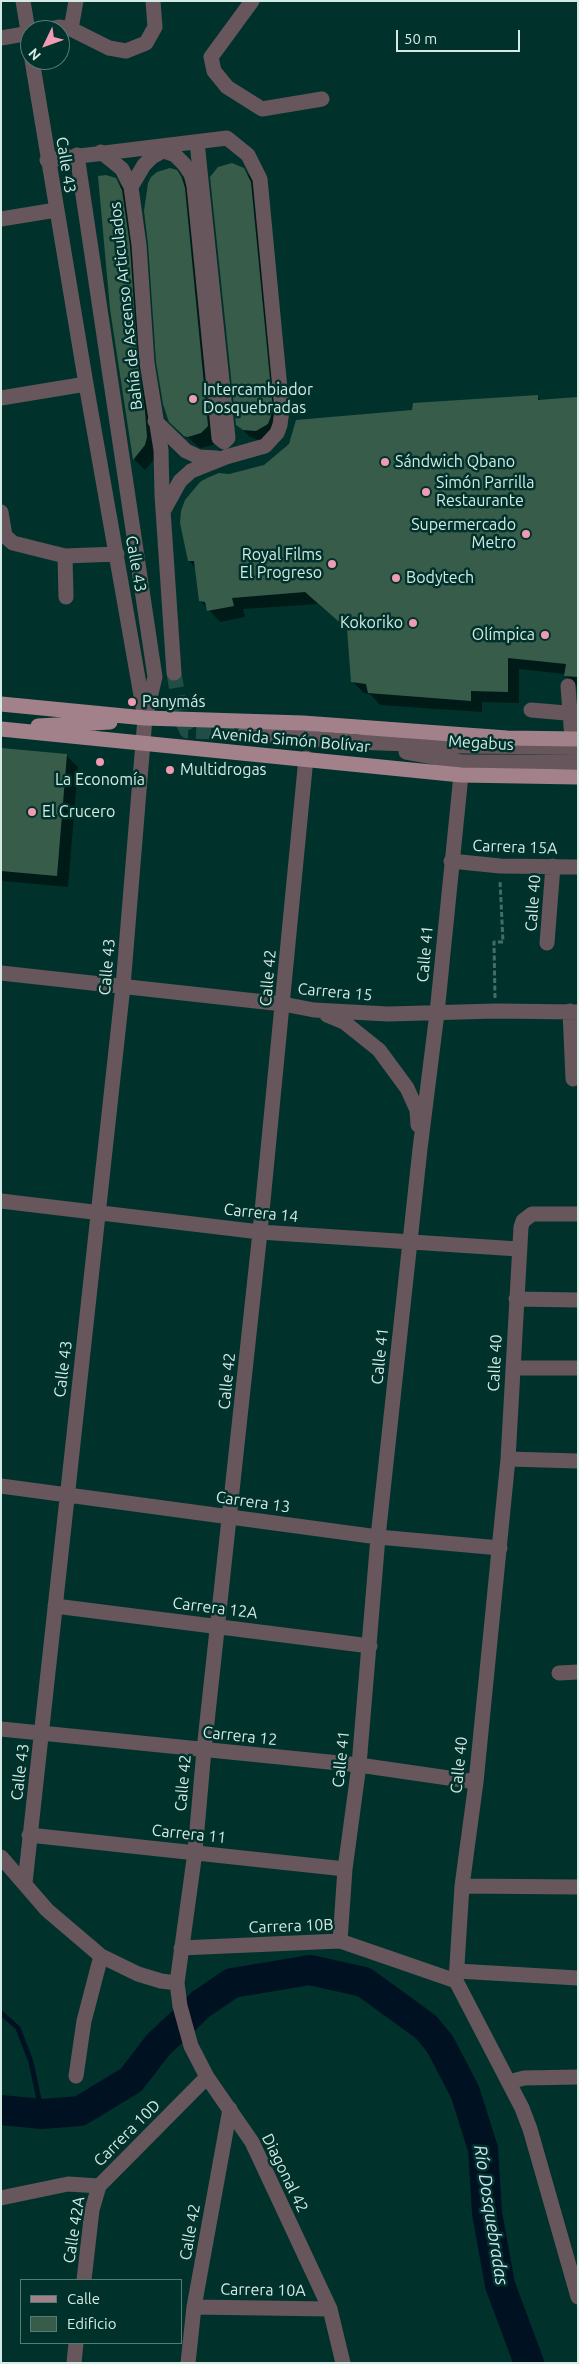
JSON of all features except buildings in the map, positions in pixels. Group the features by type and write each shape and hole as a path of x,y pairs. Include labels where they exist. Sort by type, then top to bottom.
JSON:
{"main road":[{"name":"Avenida Simón Bolívar","path":"1,704 146,718 303,723 576,742"},
{"path":"1,728 126,722 146,718"},
{"name":"Avenida Simón Bolívar","path":"1,728 144,745 306,758 461,775 578,777"}],"street":[{"path":"23,1 27,20"},
{"path":"76,1 71,29 109,48 126,51 146,43 155,27 153,1"},
{"path":"252,1 211,57 214,71 227,87 262,109 322,99"},
{"path":"1,38 20,37"},
{"name":"Calle 43","path":"25,1883 123,986 146,718 47,160 34,70"},
{"path":"47,160 227,138 248,155 260,179 282,410 280,425 272,440 256,449 226,457 191,471 180,480 164,510"},
{"path":"194,186 197,142"},
{"path":"165,147 184,164 191,174 194,186 219,438 224,442 228,438 197,142"},
{"path":"131,188 144,165 165,147"},
{"path":"101,152 122,169 131,188"},
{"path":"77,155 155,677 146,718"},
{"name":"Bahía de Ascenso Articulados","path":"131,188 139,245 147,363 161,450 174,674"},
{"path":"1,219 56,210"},
{"path":"1,398 86,384"},
{"path":"155,421 186,451 199,457 226,457"},
{"path":"1,512 5,536 13,543 65,556 117,554"},
{"path":"65,556 66,597"},
{"path":"568,686 576,742"},
{"path":"531,710 573,715"},
{"name":"Megabus","path":"245,733 355,742 461,746 576,742"},
{"name":"Megabus","path":"355,742 461,762 578,762"},
{"name":"Calle 42","path":"180,2006 177,1983 195,1852 204,1750 260,1232 306,758"},
{"name":"Calle 41","path":"340,1941 345,1869 359,1765 378,1537 420,1149 437,1014 461,775"},
{"name":"Carrera 15A","path":"451,861 500,866 578,867"},
{"name":"Calle 40","path":"547,943 553,866"},
{"name":"Carrera 15","path":"1,973 283,1004 314,1010 388,1014 496,1011 574,1012"},
{"path":"314,1010 350,1026 379,1050 389,1062 407,1088 417,1110 420,1149"},
{"path":"573,1079 574,1012"},
{"name":"Carrera 14","path":"1,1201 99,1211 260,1232 518,1249"},
{"name":"Calle 40","path":"457,1976 462,1886 476,1782 508,1459 518,1249 521,1227 527,1216 538,1213 578,1214"},
{"path":"516,1299 578,1300"},
{"path":"513,1368 578,1368"},
{"path":"508,1459 578,1461"},
{"name":"Carrera 13","path":"1,1486 378,1537 500,1548"},
{"name":"Carrera 12A","path":"55,1606 370,1646"},
{"path":"558,1673 578,1672"},
{"name":"Carrera 12","path":"1,1729 42,1735 359,1765 476,1782"},
{"name":"Carrera 11","path":"29,1835 345,1869"},
{"path":"1,1857 48,1910 101,1956 138,1974 160,1981 177,1983"},
{"path":"462,1886 578,1887"},
{"name":"Carrera 10B","path":"181,1948 340,1941 457,1976 578,1978"},
{"path":"76,2076 84,2021 101,1956"},
{"path":"457,1976 530,2129 578,2297"},
{"name":"Diagonal 42","path":"180,2006 191,2046 207,2077 252,2142 330,2309 343,2363"},
{"name":"Carrera 10D","path":"1,2198 68,2184 100,2186 207,2077"},
{"path":"509,2082 524,2078 578,2077"},
{"name":"Calle 42","path":"188,2363 194,2307 230,2109"},
{"name":"Calle 42A","path":"84,2279 92,2210 100,2186"},
{"name":"Carrera 10A","path":"194,2307 330,2309"},
{"path":"74,2363 76,2344"}],"path":[{"path":"496,1011 494,942 503,942 500,866"}],"waterway":[{"name":"Río Dosquebradas","path":"1,2110 42,2114 80,2111 131,2080 158,2045 201,2004 232,1983 310,1970 364,1982 426,2027 440,2044 465,2092 483,2149 487,2213 500,2285 529,2363"},
{"path":"1,2013 18,2028 31,2062 42,2114"}],"tunnel":[{"path":"174,673 182,721 187,731 245,733"}],"place":[{"name":"Intercambiador Dosquebradas","path":"193,399"},
{"name":"Sándwich Qbano","path":"385,462"},
{"name":"Simón Parrilla Restaurante","path":"426,492"},
{"name":"Supermercado Metro","path":"526,534"},
{"name":"Royal Films El Progreso","path":"332,564"},
{"name":"Bodytech","path":"396,578"},
{"name":"Kokoriko","path":"413,623"},
{"name":"Olímpica","path":"545,635"},
{"name":"Panymás","path":"132,702"},
{"name":"La Economía","path":"100,762"},
{"name":"Multidrogas","path":"170,770"},
{"name":"El Crucero","path":"32,812"}]}
